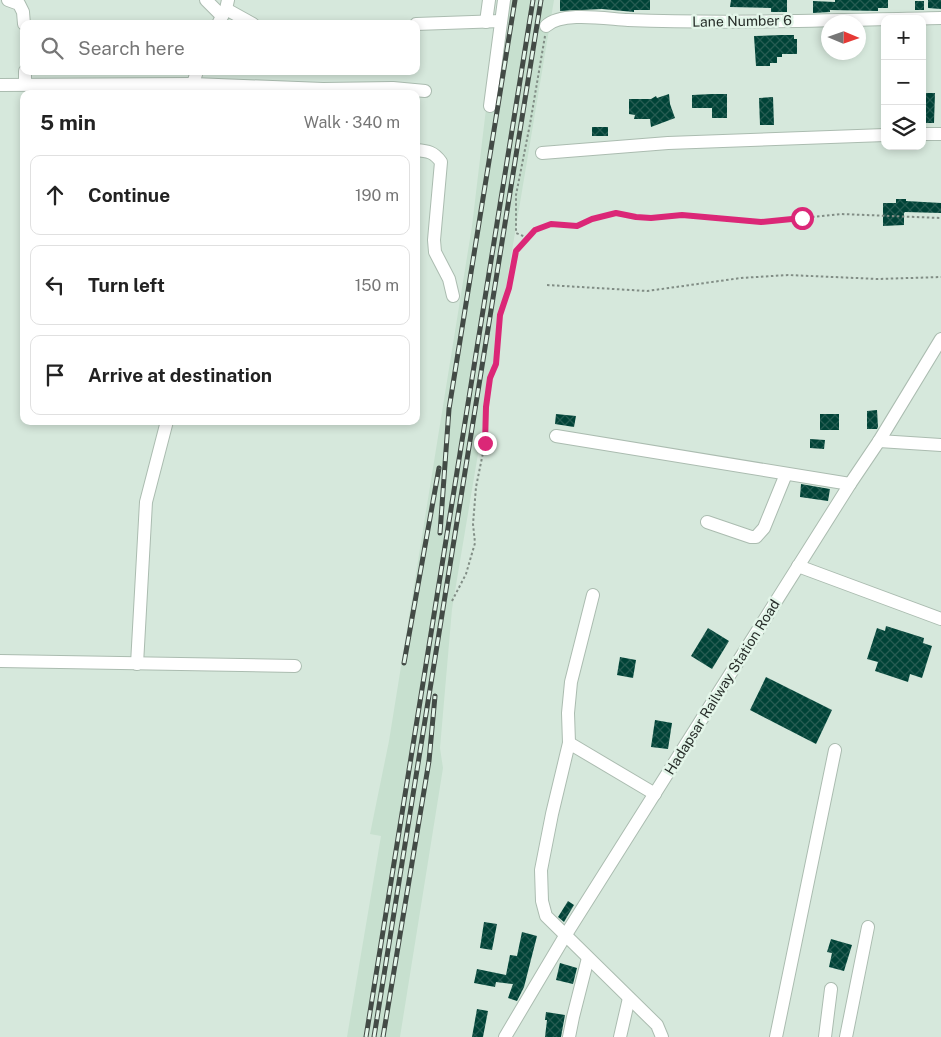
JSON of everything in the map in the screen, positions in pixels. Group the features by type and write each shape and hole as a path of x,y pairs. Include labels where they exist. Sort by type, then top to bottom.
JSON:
{"street":[{"path":"8,0 19,4 23,12 24,20"},
{"path":"206,0 223,12 243,20"},
{"path":"486,22 489,0"},
{"path":"490,106 504,0"},
{"name":"Lane Number 6","path":"546,26 552,21 577,18 678,22 941,18"},
{"path":"420,24 502,22"},
{"path":"25,75 25,84"},
{"path":"187,87 195,75"},
{"path":"0,85 323,89 393,88 414,90"},
{"path":"420,91 425,91"},
{"path":"926,134 941,134"},
{"path":"542,153 668,143 881,135"},
{"path":"420,150 429,151 436,155 441,162 434,240 435,252 449,279 452,296"},
{"name":"Hadapsar Railway Station Road","path":"506,1037 566,936 798,566 879,441 941,339"},
{"path":"137,664 146,502 166,425"},
{"path":"556,436 850,484"},
{"path":"879,441 941,445"},
{"path":"707,522 751,537 760,534 786,474"},
{"path":"798,566 941,619"},
{"path":"593,596 572,682 568,713 569,743 541,870 542,901 546,916 657,1025 662,1033 662,1037"},
{"path":"0,661 295,666"},
{"path":"569,743 655,794"},
{"path":"776,1037 836,750"},
{"path":"846,1037 868,927"},
{"path":"569,1037 572,1016 588,958"},
{"path":"825,1037 831,989"},
{"path":"620,1037 629,998"}],"path":[{"path":"528,238 516,233 516,195 546,26"},
{"path":"452,601 466,574 475,543 473,524 476,487 485,443 486,407 490,378 496,364 500,315 509,288 516,251 535,230 551,224 577,226 592,219 616,213 651,218 682,215 761,222 841,214 941,218"},
{"path":"547,285 647,291 741,278 788,275 878,278 941,277"}],"shaded area":[{"path":"499,0 554,0 452,609 440,748 443,768 400,1037 347,1037 381,836 370,834 389,741 472,226"}],"building":[{"path":"560,0 650,0 650,10 634,10 634,12 602,9 560,11"},
{"path":"731,0 787,0 787,12 771,12 771,8 730,7"},
{"path":"835,0 888,0 888,8 878,8 878,11 830,10 830,12 813,13 813,1 835,2"},
{"path":"928,0 941,0 941,9 928,8"},
{"path":"915,1 924,1 924,10 915,10"},
{"path":"794,35 794,39 797,39 797,54 782,54 782,57 777,57 777,63 770,63 770,66 756,66 754,36"},
{"path":"926,93 935,93 934,123 926,123"},
{"path":"669,94 675,118 651,127 650,119 634,119 635,115 629,114 629,99 651,99 656,96 657,98"},
{"path":"727,94 727,118 712,118 712,108 692,108 692,95"},
{"path":"773,97 774,125 760,125 759,98"},
{"path":"592,127 608,127 608,136 592,136"},
{"path":"896,199 941,203 941,213 905,212 904,225 883,226 883,203 896,203"},
{"path":"877,410 877,429 867,429 867,411"},
{"path":"556,414 576,416 574,427 555,424"},
{"path":"820,414 839,414 839,430 820,430"},
{"path":"810,439 825,440 824,449 810,448"},
{"path":"801,484 830,489 828,501 800,497"},
{"path":"886,626 924,638 923,643 932,646 922,678 910,674 908,682 875,671 878,662 867,659 877,628 885,631"},
{"path":"708,628 729,641 712,669 691,656"},
{"path":"620,657 636,660 633,678 617,675"},
{"path":"766,677 832,710 816,744 750,710"},
{"path":"655,720 672,723 668,749 651,747"},
{"path":"568,901 574,905 564,922 558,917"},
{"path":"484,922 497,924 492,950 480,948"},
{"path":"522,932 537,936 524,987 517,1001 508,998 513,984 496,982 495,987 474,983 477,969 506,975 510,955 517,956"},
{"path":"831,939 852,945 844,971 829,967 832,953 827,952"},
{"path":"560,963 577,968 573,984 556,980"},
{"path":"477,1009 488,1011 483,1037 472,1037"},
{"path":"546,1012 565,1015 561,1037 545,1037"}],"railway":[{"path":"440,533 449,409 515,0"},
{"path":"366,1037 533,0"},
{"path":"374,1037 541,0"},
{"path":"404,663 439,468"},
{"path":"383,1037 429,761 435,696"}],"route":[{"path":"485,443 486,407 490,378 496,364 500,315 509,288 516,251 535,230 551,224 577,226 592,219 616,213 651,218 656,216 682,215 761,222 802,218"}]}
